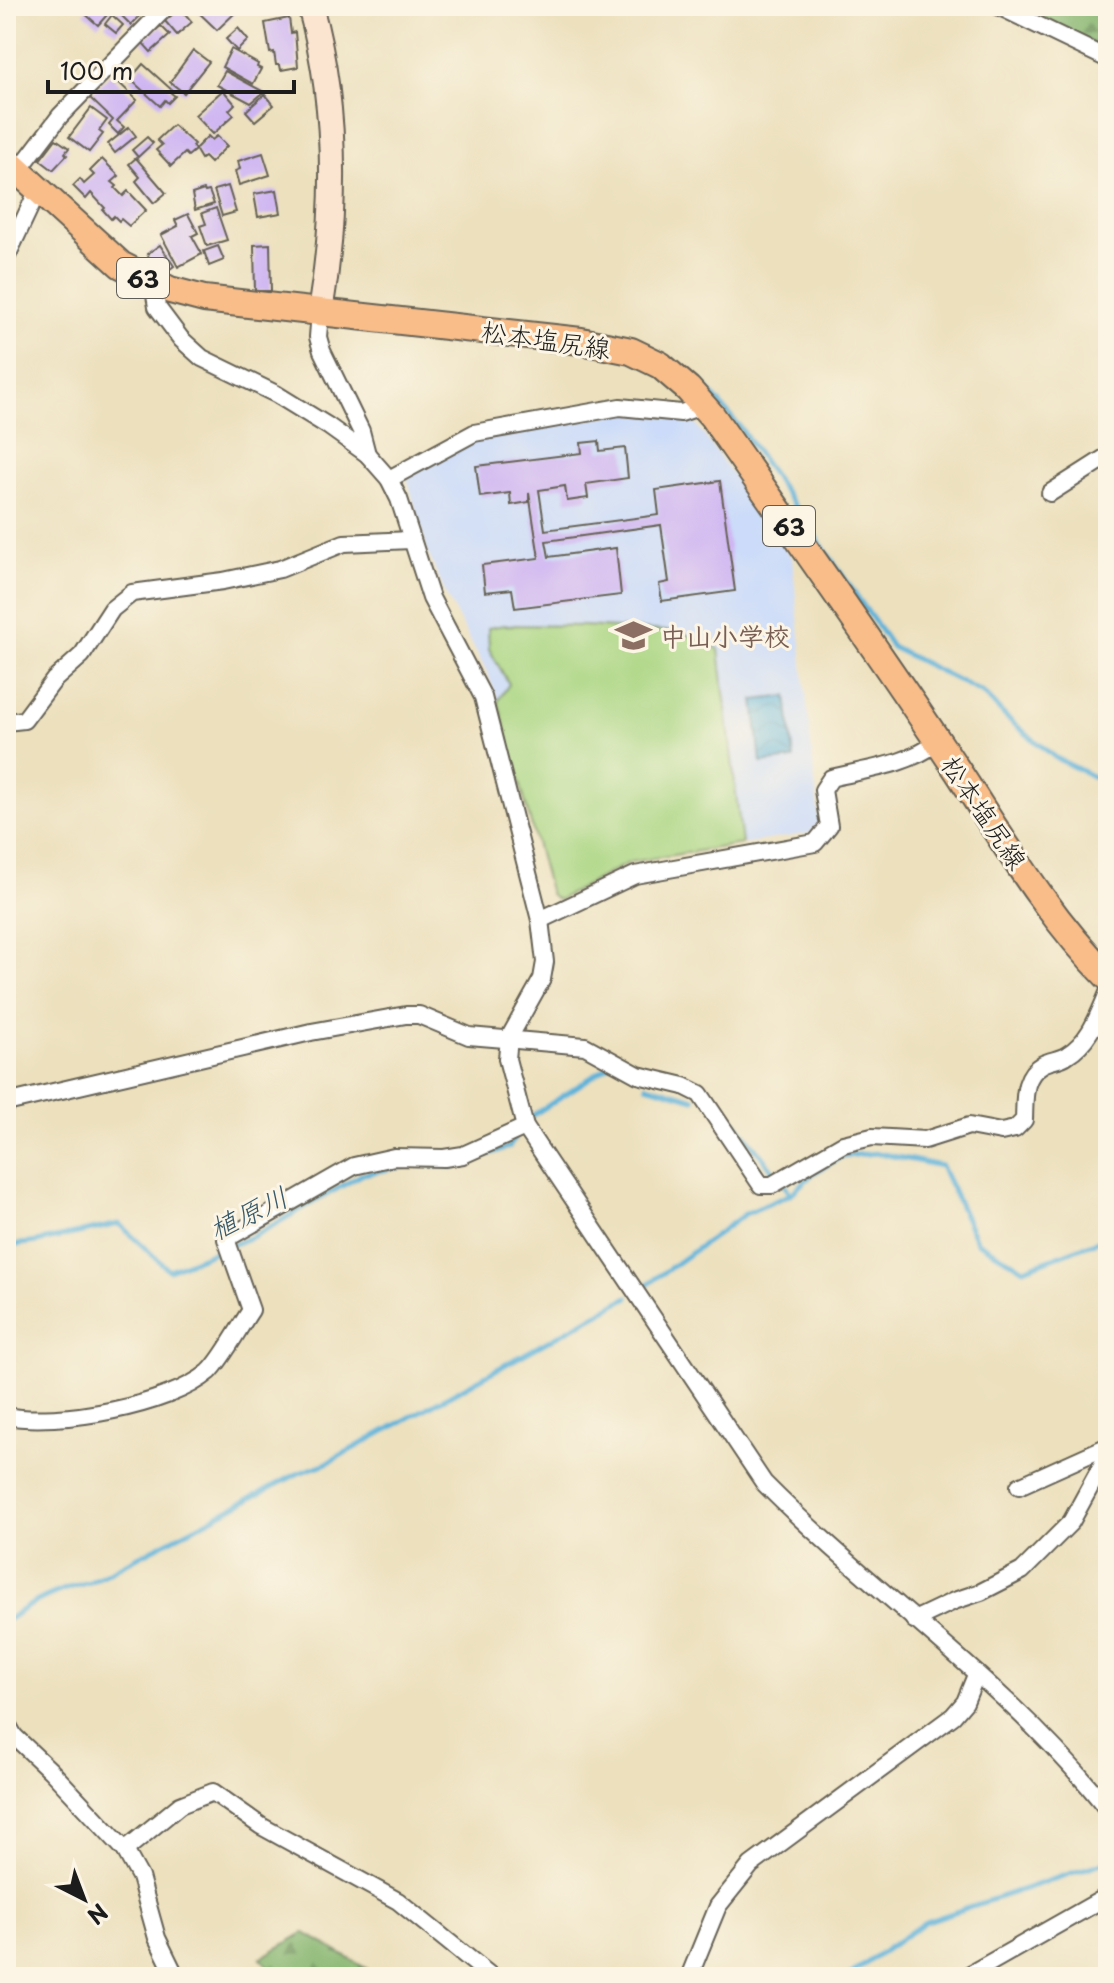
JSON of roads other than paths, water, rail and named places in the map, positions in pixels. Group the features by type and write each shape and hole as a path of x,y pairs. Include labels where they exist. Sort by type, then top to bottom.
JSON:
{"main road":[{"path":"310,6 328,89 333,169 320,312"},
{"name":"松本塩尻線","path":"12,165 121,265 153,283 204,299 581,341 631,351 660,365 688,389 766,493 1047,904 1079,947 1108,977"}],"street":[{"path":"12,165 167,6"},
{"path":"998,6 1108,59"},
{"path":"6,258 39,188"},
{"path":"153,283 157,307 181,339 202,358 276,394 328,426 367,454 389,479 399,499 431,598 483,697 540,920 545,962 542,979 509,1038 507,1059 525,1127 764,1483 803,1522 1051,1742 1108,1810"},
{"path":"320,312 318,337 322,351 361,431 367,454"},
{"path":"389,479 474,433 620,407 681,413 702,406"},
{"path":"1050,493 1108,456"},
{"path":"6,722 24,720 54,680 82,655 112,609 132,593 223,581 280,569 344,543 411,540"},
{"path":"540,920 635,875 815,843 829,826 823,790 831,778 901,761 928,750 938,742"},
{"path":"6,1103 311,1032 419,1015 469,1036 585,1046 638,1075 684,1086 700,1094 761,1185 772,1185 843,1144 872,1137 925,1140 969,1126 1001,1132 1015,1129 1024,1120 1027,1082 1033,1071 1067,1056 1089,1035 1108,993"},
{"path":"6,1416 76,1417 139,1405 191,1383 211,1371 251,1310 226,1239 354,1166 394,1157 444,1158 463,1155 525,1127"},
{"path":"1019,1486 1108,1446"},
{"path":"914,1620 1022,1571 1071,1522 1108,1454"},
{"path":"689,1977 718,1906 751,1865 953,1716 965,1702 976,1675"},
{"path":"6,1722 14,1736 125,1850 140,1877 157,1938 176,1977"},
{"path":"125,1850 180,1805 213,1792 261,1826 398,1901 492,1977"},
{"path":"965,1977 1108,1896"}],"water":[{"path":"787,696 794,759 761,763 754,700"}],"waterway":[{"path":"699,379 739,426 892,647 983,693 1007,718 1056,758 1108,784"},
{"name":"植原川","path":"532,1116 610,1065"},
{"name":"植原川","path":"647,1085 694,1099"},
{"name":"植原川","path":"712,1103 722,1105 791,1194"},
{"name":"植原川","path":"419,1165 453,1167 509,1147 514,1140"},
{"path":"645,1286 745,1214 791,1194 815,1172 842,1156 878,1153 941,1166 977,1242 1024,1269 1108,1237"},
{"name":"植原川","path":"6,1246 119,1224 169,1270 254,1236 363,1174 409,1165"},
{"path":"6,1621 46,1597 90,1582 299,1473 327,1463 628,1297"},
{"path":"847,1977 925,1922 1108,1861"}],"place":[{"name":"中山小学校","path":"634,635"}]}
